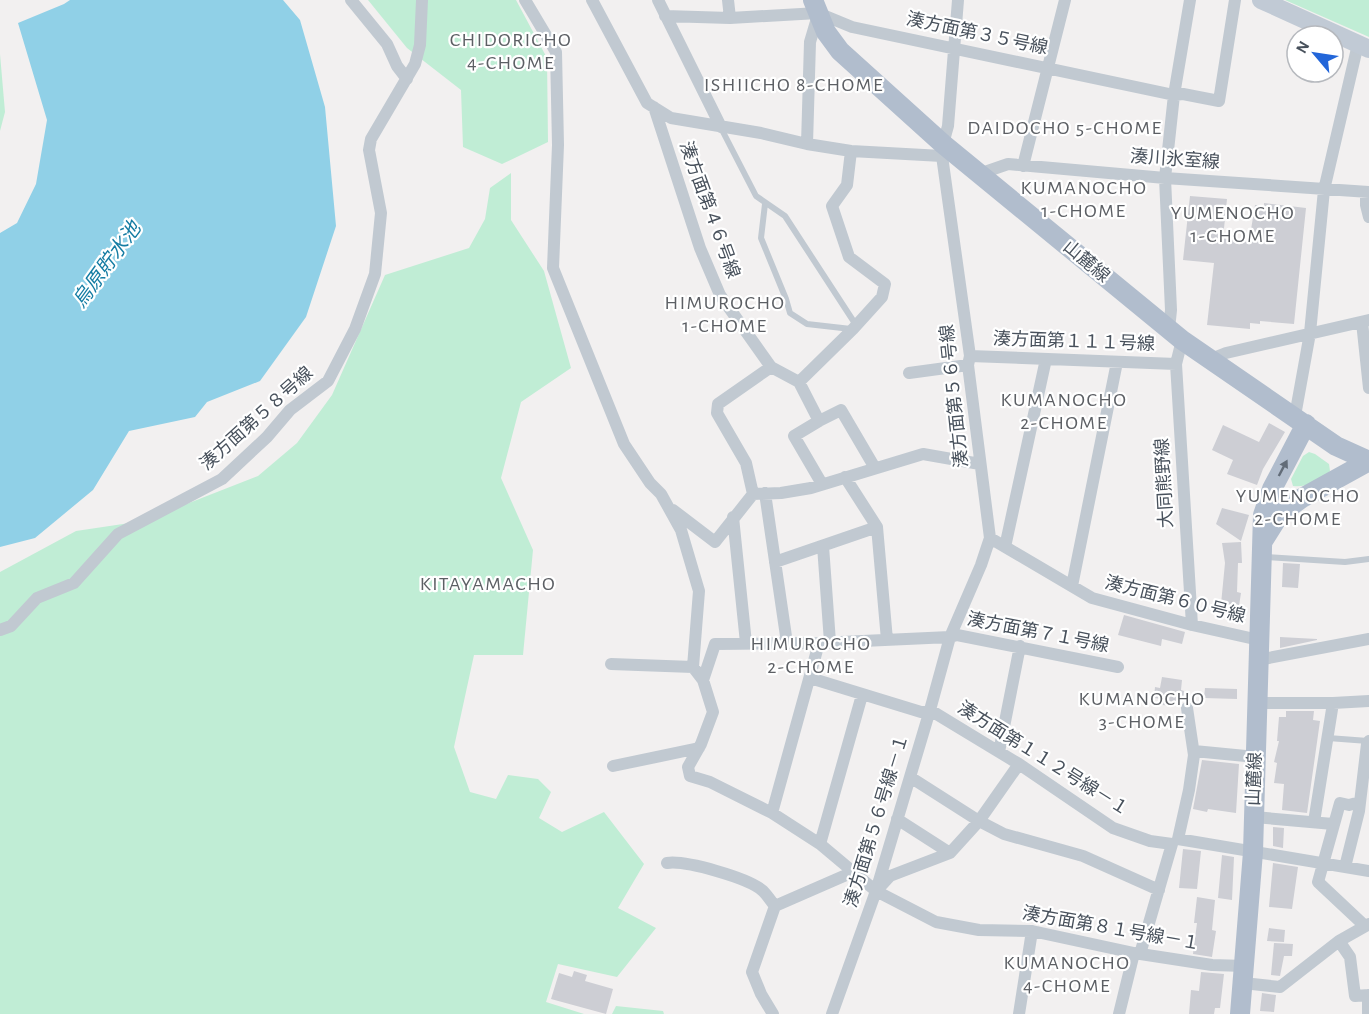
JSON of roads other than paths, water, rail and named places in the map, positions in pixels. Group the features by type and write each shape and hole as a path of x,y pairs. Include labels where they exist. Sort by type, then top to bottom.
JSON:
{"main road":[{"name":"山麓線","path":"816,7 826,32 840,51 943,150 979,174 1175,334 1336,446 1369,462"},
{"name":"山麓線","path":"1240,1014 1253,852 1263,515 1300,420"},
{"name":"山麓線","path":"1262,550 1280,514 1302,498 1369,462"}],"street":[{"path":"351,0 387,44 397,66 407,79"},
{"name":"湊方面第５８号線","path":"0,630 11,626 37,598 74,583 118,534 222,479 267,437 290,410 328,381 355,329 375,274 381,213 369,150 371,139 415,64 420,45 422,0"},
{"path":"525,0 556,52 558,145 553,268 624,444 650,483 661,494 681,530 699,591 693,667 703,680 713,712 699,748 613,766"},
{"path":"592,0 647,103 671,118 851,151 943,150"},
{"path":"658,0 721,127"},
{"path":"728,0 730,18"},
{"name":"湊方面第５６号線","path":"950,637 990,538 943,150 948,126 958,0"},
{"path":"1023,166 1065,0"},
{"name":"大同熊野線","path":"1190,0 1174,95 1165,178 1171,310 1175,334 1192,625"},
{"name":"湊方面第３５号線","path":"665,16 730,18 816,7 852,27 1174,95 1183,94 1219,101 1235,0"},
{"path":"1261,0 1363,46 1324,189 1300,420"},
{"path":"807,144 810,42 816,7"},
{"name":"湊方面第４６号線","path":"654,107 700,248 720,295 771,367 799,382"},
{"path":"819,421 799,382 882,297 885,284 849,257 832,206 847,185 851,151"},
{"name":"湊川氷室線","path":"979,174 1008,164 1368,192"},
{"path":"1368,192 1366,205 1369,217"},
{"path":"1211,359 1226,353 1365,321 1369,388"},
{"path":"1005,547 1046,359"},
{"name":"湊方面第１１１号線","path":"909,373 969,360 1046,359 1176,364"},
{"path":"1072,586 1117,362"},
{"path":"771,367 718,404 717,413 746,464 759,494 775,562 787,643"},
{"path":"822,484 794,436 841,410 875,468"},
{"path":"667,505 715,542 733,517 759,494 782,493 822,484 922,454 980,464"},
{"path":"1369,462 1369,468"},
{"path":"845,477 877,526 886,640"},
{"path":"733,517 746,644"},
{"path":"775,562 877,526"},
{"name":"湊方面第６０号線","path":"990,538 1092,598 1192,625 1259,650"},
{"path":"772,813 810,678 825,643 823,546"},
{"name":"湊方面第７１号線","path":"703,680 715,644 825,643 957,635 1118,667"},
{"name":"湊方面第５６号線－１","path":"832,1014 876,891 950,637"},
{"path":"1259,650 1369,639"},
{"path":"999,752 1020,646"},
{"path":"611,664 693,667"},
{"path":"810,678 921,712 930,710"},
{"path":"820,844 862,695"},
{"path":"1257,703 1369,701"},
{"path":"1314,822 1333,703"},
{"path":"1119,1014 1175,842 1189,790 1194,751 1187,708"},
{"name":"湊方面第１１２号線－１","path":"930,710 1019,764 1113,828 1150,841 1253,852 1369,871"},
{"path":"1345,867 1360,801 1369,741"},
{"name":"湊方面第８１号線－１","path":"699,748 688,767 690,776 710,782 772,813 820,844 876,891 936,922 979,930 1032,931 1137,953 1212,965 1280,987 1339,941 1367,925"},
{"path":"1194,751 1256,758"},
{"path":"876,891 890,876 950,853 979,821 1019,764"},
{"path":"910,777 979,821 1004,834 1083,856 1159,890"},
{"path":"1360,801 1349,805 1340,803 1318,882 1367,925"},
{"path":"1254,817 1333,824"},
{"path":"897,819 950,853"},
{"path":"667,863 677,861 725,874 762,890 775,906"},
{"path":"773,1014 752,972 775,906 853,872"},
{"path":"1019,1014 1032,931"},
{"path":"1339,941 1350,957 1355,996 1369,995 1368,1014"}],"lane":[{"path":"721,127 756,196 784,216 854,327"},
{"path":"765,204 761,238 790,313 807,324 854,327"},
{"path":"1262,550 1345,562 1369,559"},
{"path":"1327,738 1369,741"}],"water":[{"name":"烏原貯水池","path":"70,0 283,0 300,20 325,107 336,226 306,317 260,381 207,402 195,417 129,431 93,490 35,538 0,547 0,233 17,223 36,184 47,120 18,23"}],"district":[{"name":"CHIDORICHO 4-CHOME","path":"511,52"},
{"name":"ISHIICHO 8-CHOME","path":"794,85"},
{"name":"DAIDOCHO 5-CHOME","path":"1065,128"},
{"name":"KUMANOCHO 1-CHOME","path":"1084,200"},
{"name":"YUMENOCHO 1-CHOME","path":"1233,224"},
{"name":"HIMUROCHO 1-CHOME","path":"725,314"},
{"name":"KUMANOCHO 2-CHOME","path":"1064,412"},
{"name":"YUMENOCHO 2-CHOME","path":"1298,508"},
{"name":"KITAYAMACHO","path":"488,584"},
{"name":"HIMUROCHO 2-CHOME","path":"811,656"},
{"name":"KUMANOCHO 3-CHOME","path":"1142,710"},
{"name":"KUMANOCHO 4-CHOME","path":"1067,974"}]}
